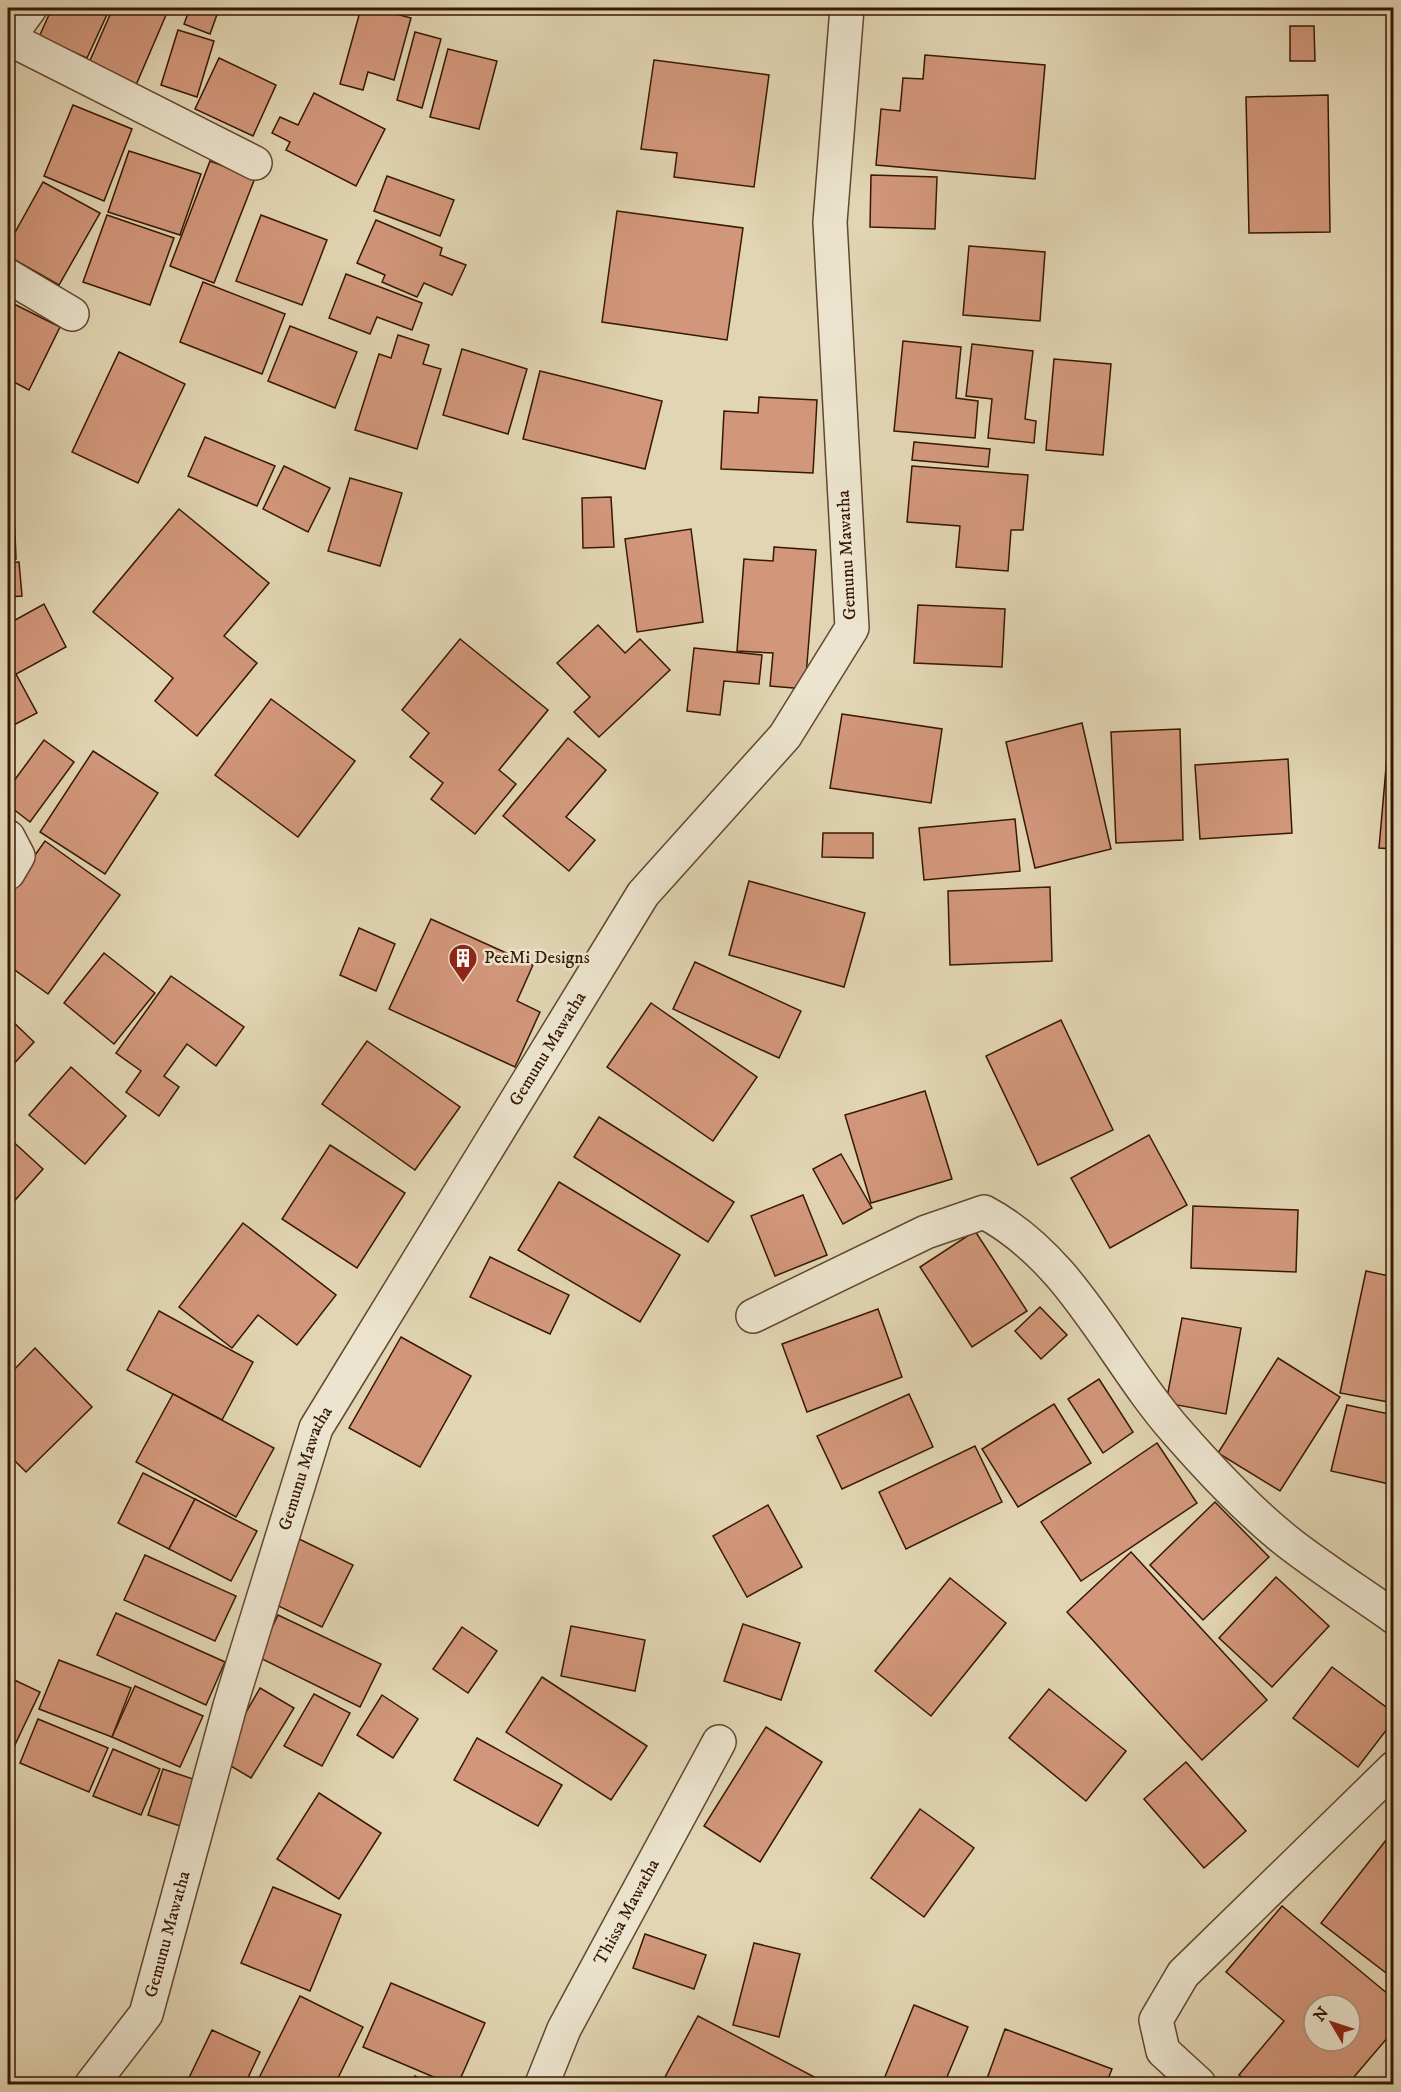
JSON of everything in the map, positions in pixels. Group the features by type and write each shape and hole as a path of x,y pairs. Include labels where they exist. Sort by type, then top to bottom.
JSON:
{"street":[{"path":"8,38 16,8"},
{"path":"8,38 30,8"},
{"name":"Gemunu Mawatha","path":"93,2085 147,2014 230,1706 316,1428 643,894 785,736 852,628 830,222 847,8"},
{"path":"8,38 255,163"},
{"path":"8,276 72,314"},
{"path":"8,837 18,856 8,873"},
{"path":"753,1316 926,1232 984,1212 1003,1222 1043,1255 1083,1304 1176,1431 1249,1506 1292,1545 1394,1617"},
{"name":"Thissa Mawatha","path":"542,2085 564,2029 719,1742"},
{"path":"1199,2085 1163,2051 1156,2020 1183,1974 1394,1768"}],"building":[{"path":"52,8 110,8 87,58 39,37"},
{"path":"113,8 169,8 136,85 88,65"},
{"path":"190,8 219,9 210,34 184,24"},
{"path":"361,8 374,8 411,18 394,80 368,72 363,90 340,84"},
{"path":"1290,26 1314,26 1315,61 1290,61"},
{"path":"178,30 214,41 197,97 161,85"},
{"path":"415,32 441,39 422,108 397,100"},
{"path":"448,49 497,61 479,129 430,117"},
{"path":"925,55 1045,65 1035,179 876,165 881,109 900,111 903,78 923,79"},
{"path":"219,58 276,85 253,136 195,109"},
{"path":"654,60 769,75 754,187 674,177 677,153 641,149"},
{"path":"314,93 385,129 356,186 286,150 290,142 272,133 280,117 298,125"},
{"path":"1328,95 1330,232 1249,233 1246,97"},
{"path":"73,105 132,129 104,201 44,176"},
{"path":"8,122 14,125 8,138"},
{"path":"129,151 201,174 180,235 108,212"},
{"path":"210,161 255,178 214,283 170,266"},
{"path":"871,175 937,177 935,229 870,227"},
{"path":"387,176 454,200 440,236 374,211"},
{"path":"43,182 100,213 59,285 8,256 8,245"},
{"path":"617,211 743,228 727,340 602,322"},
{"path":"107,215 174,238 150,305 83,282"},
{"path":"261,215 327,240 302,305 236,281"},
{"path":"376,220 442,248 440,255 466,265 452,295 424,283 417,297 382,282 385,275 357,263"},
{"path":"969,246 1045,252 1040,321 963,315"},
{"path":"346,274 422,303 412,330 377,317 370,334 329,318"},
{"path":"203,282 285,314 262,374 180,342"},
{"path":"8,301 60,327 29,390 8,379"},
{"path":"290,326 357,352 335,408 268,381"},
{"path":"398,335 429,345 423,364 441,369 417,449 355,430 379,354 391,358"},
{"path":"903,341 961,347 956,398 978,401 975,438 894,431"},
{"path":"972,344 1033,351 1025,419 1036,421 1034,443 988,438 992,399 966,396"},
{"path":"462,349 527,369 508,434 443,415"},
{"path":"119,352 185,384 138,483 72,452"},
{"path":"1054,359 1111,364 1103,455 1046,450"},
{"path":"540,371 662,401 645,469 523,439"},
{"path":"759,397 817,400 813,473 721,469 724,411 758,413"},
{"path":"205,437 275,466 257,506 188,476"},
{"path":"914,442 990,449 988,467 912,460"},
{"path":"284,466 330,488 308,532 263,509"},
{"path":"912,466 1028,475 1023,530 1011,530 1008,571 956,567 960,526 907,522"},
{"path":"350,478 402,493 380,566 328,551"},
{"path":"611,497 614,547 583,548 582,498"},
{"path":"8,506 14,509 16,559 8,559"},
{"path":"179,509 269,583 224,636 257,663 197,736 155,701 173,678 93,612"},
{"path":"691,529 703,622 637,632 625,539"},
{"path":"774,547 816,550 805,689 770,686 773,653 737,651 744,559 773,561"},
{"path":"19,562 22,596 8,597 8,563"},
{"path":"44,604 66,647 16,674 37,713 8,728 8,624"},
{"path":"918,605 1005,609 1002,667 914,663"},
{"path":"598,625 625,653 640,639 670,670 599,737 574,712 590,697 557,663"},
{"path":"460,639 548,710 499,770 516,784 475,834 431,799 443,783 410,757 429,733 402,710"},
{"path":"694,648 762,655 759,684 724,681 720,715 687,711"},
{"path":"271,699 355,761 298,837 215,775"},
{"path":"842,714 942,729 931,803 830,788"},
{"path":"1082,723 1111,849 1035,868 1006,742"},
{"path":"1180,729 1183,840 1116,843 1111,732"},
{"path":"568,738 606,770 566,817 595,840 569,871 503,816"},
{"path":"44,740 74,762 30,822 8,805 8,789"},
{"path":"1388,745 1394,745 1394,849 1379,848"},
{"path":"93,751 158,793 105,874 40,832"},
{"path":"1288,759 1292,833 1200,839 1195,765"},
{"path":"1015,819 1020,871 924,880 919,828"},
{"path":"823,833 873,833 873,858 822,857"},
{"path":"45,841 120,895 48,994 8,965 8,893"},
{"path":"749,881 865,913 844,987 729,955"},
{"path":"1050,887 1052,961 950,965 948,891"},
{"name":"PeeMi Designs","path":"431,919 533,965 517,1001 540,1012 515,1067 389,1009"},
{"path":"359,928 395,944 376,991 340,975"},
{"path":"104,953 155,993 114,1044 64,1003"},
{"path":"695,962 801,1011 779,1058 673,1009"},
{"path":"171,976 244,1027 216,1066 187,1044 164,1076 179,1087 159,1116 126,1092 141,1071 116,1053"},
{"path":"651,1003 757,1077 713,1141 607,1067"},
{"path":"8,1017 34,1042 8,1070"},
{"path":"1061,1020 1113,1130 1038,1165 986,1056"},
{"path":"367,1041 460,1107 415,1170 322,1104"},
{"path":"71,1067 126,1116 85,1164 29,1115"},
{"path":"925,1091 952,1179 871,1203 845,1115"},
{"path":"599,1117 734,1202 708,1242 574,1157"},
{"path":"1149,1135 1187,1205 1110,1248 1071,1178"},
{"path":"8,1137 43,1169 8,1208"},
{"path":"330,1145 405,1193 357,1268 282,1219"},
{"path":"841,1154 872,1208 843,1224 813,1169"},
{"path":"559,1182 680,1255 640,1322 518,1250"},
{"path":"803,1195 827,1255 775,1276 751,1216"},
{"path":"1193,1206 1298,1210 1296,1272 1191,1268"},
{"path":"243,1223 336,1295 297,1345 258,1315 232,1348 179,1307"},
{"path":"975,1231 1027,1311 972,1347 920,1267"},
{"path":"490,1257 569,1295 550,1334 470,1297"},
{"path":"1366,1271 1394,1277 1394,1403 1340,1393"},
{"path":"1040,1307 1067,1335 1041,1359 1015,1331"},
{"path":"878,1309 902,1377 807,1412 782,1344"},
{"path":"159,1311 253,1362 222,1420 127,1370"},
{"path":"1182,1318 1241,1328 1226,1414 1166,1403"},
{"path":"401,1337 471,1376 420,1467 349,1428"},
{"path":"35,1348 92,1407 26,1472 8,1454 8,1376"},
{"path":"1278,1358 1340,1397 1280,1491 1218,1453"},
{"path":"1099,1379 1133,1432 1103,1453 1068,1399"},
{"path":"173,1394 274,1448 236,1517 136,1462"},
{"path":"909,1394 933,1447 842,1489 817,1436"},
{"path":"1054,1404 1091,1463 1018,1507 982,1449"},
{"path":"1347,1405 1394,1415 1394,1485 1331,1471"},
{"path":"1157,1443 1197,1503 1081,1581 1041,1522"},
{"path":"975,1446 1002,1502 906,1549 879,1492"},
{"path":"143,1473 195,1499 169,1549 118,1523"},
{"path":"195,1499 257,1531 231,1581 169,1549"},
{"path":"1215,1502 1269,1557 1203,1620 1150,1565"},
{"path":"768,1505 802,1567 747,1597 713,1536"},
{"path":"297,1538 353,1565 322,1627 266,1600"},
{"path":"1131,1552 1267,1700 1202,1760 1067,1612"},
{"path":"145,1555 236,1596 215,1641 124,1600"},
{"path":"1276,1577 1329,1626 1272,1687 1219,1638"},
{"path":"950,1578 1006,1623 931,1716 875,1671"},
{"path":"116,1613 225,1662 206,1705 97,1655"},
{"path":"278,1615 381,1664 360,1707 258,1657"},
{"path":"743,1624 800,1643 781,1700 724,1681"},
{"path":"571,1626 645,1640 635,1691 561,1676"},
{"path":"462,1627 497,1651 468,1693 433,1669"},
{"path":"59,1660 131,1688 112,1737 39,1709"},
{"path":"1332,1667 1394,1713 1394,1720 1358,1767 1293,1718"},
{"path":"8,1677 40,1692 12,1751 8,1749"},
{"path":"542,1677 647,1746 611,1800 506,1732"},
{"path":"135,1686 203,1716 180,1767 112,1737"},
{"path":"260,1688 294,1708 251,1778 219,1759"},
{"path":"1049,1689 1126,1751 1086,1801 1009,1738"},
{"path":"314,1694 350,1713 322,1766 284,1746"},
{"path":"382,1695 418,1719 393,1758 357,1735"},
{"path":"38,1719 108,1748 89,1792 20,1763"},
{"path":"766,1727 822,1762 760,1862 704,1826"},
{"path":"477,1738 562,1785 538,1826 454,1780"},
{"path":"113,1749 160,1769 141,1815 93,1796"},
{"path":"1186,1762 1246,1831 1204,1868 1144,1799"},
{"path":"163,1769 199,1781 183,1827 148,1815"},
{"path":"319,1793 381,1833 339,1899 277,1859"},
{"path":"920,1809 974,1848 924,1917 871,1878"},
{"path":"1394,1830 1394,1979 1321,1923"},
{"path":"273,1887 341,1915 310,1991 241,1963"},
{"path":"1282,1906 1394,1999 1394,2030 1348,2084 1250,2084 1239,2075 1284,2021 1226,1972"},
{"path":"645,1934 706,1955 694,1989 633,1968"},
{"path":"754,1943 800,1954 779,2037 733,2025"},
{"path":"391,1983 485,2023 458,2084 450,2084 363,2047"},
{"path":"300,1996 363,2027 335,2084 256,2084"},
{"path":"914,2005 968,2027 944,2084 882,2084"},
{"path":"698,2016 822,2081 820,2084 680,2084 665,2077"},
{"path":"1005,2029 1112,2069 1106,2084 985,2084"},
{"path":"212,2030 260,2052 245,2084 186,2084"},
{"path":"415,2076 429,2084 410,2084"}],"place":[{"name":"PeeMi Designs","path":"463,984"}]}
